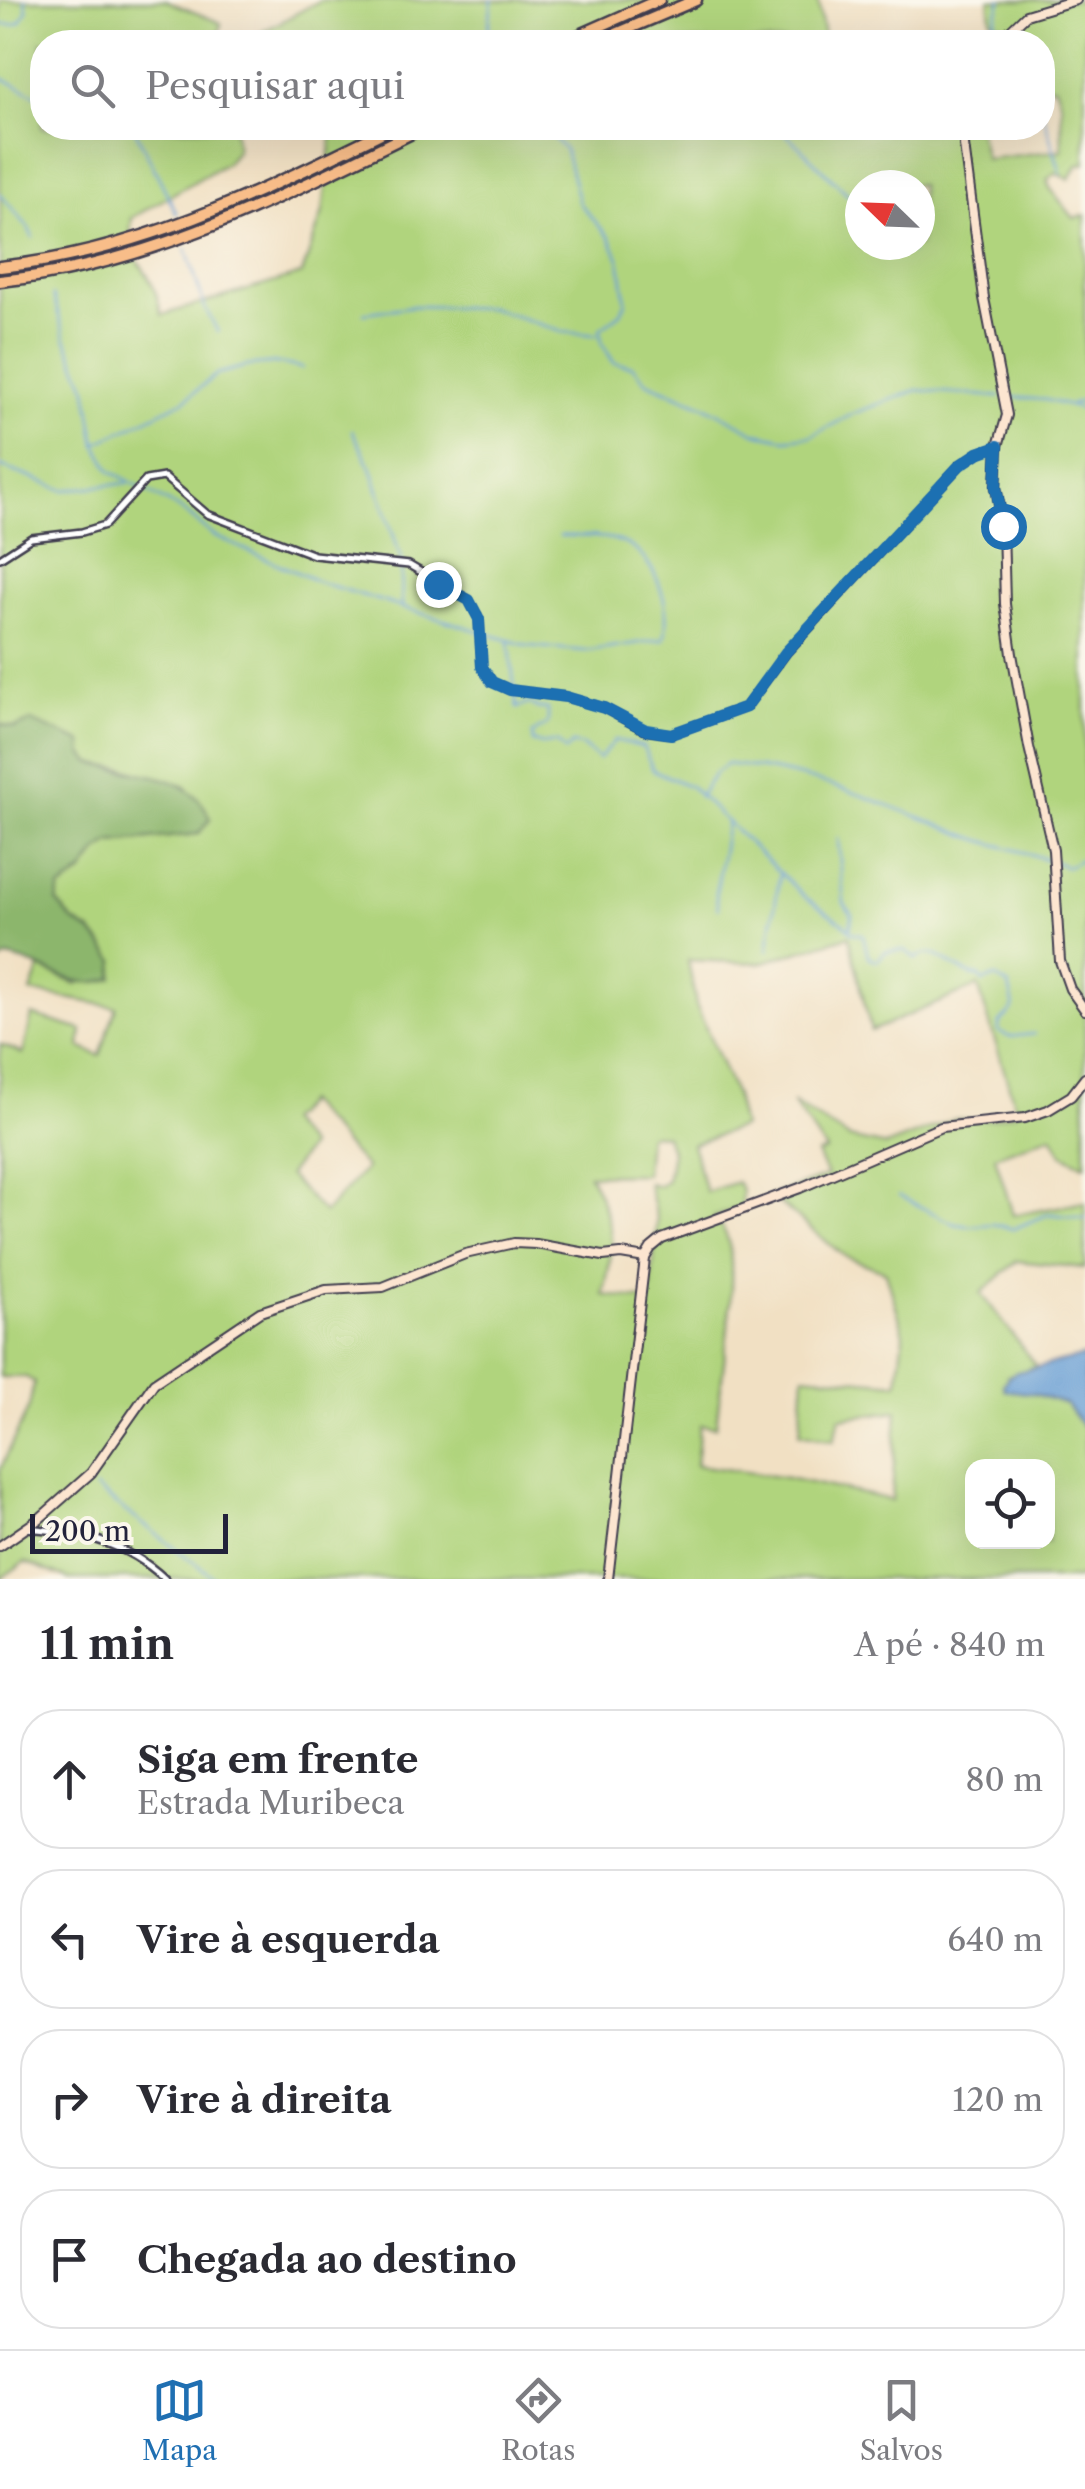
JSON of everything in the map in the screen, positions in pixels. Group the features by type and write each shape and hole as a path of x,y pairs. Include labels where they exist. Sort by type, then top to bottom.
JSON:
{"highway":[{"path":"591,30 659,0"},
{"path":"625,30 696,0"},
{"path":"0,267 94,251 175,227 241,201 366,140"},
{"path":"0,281 97,264 180,240 260,207 397,140"}],"street":[{"path":"1011,30 1026,16 1076,0"},
{"path":"965,140 984,298 1007,415 998,446 996,487 1003,526 1005,604 1029,747 1053,850 1060,961 1070,989 1085,1010"},
{"path":"0,558 31,538 106,525 146,480 164,477 207,514 314,555 409,565 469,600 479,619 482,667 492,682 510,690 566,697 604,708 646,730 671,734 746,707 786,652 960,465 998,446"},
{"path":"608,1579 650,1248 662,1239 800,1188 941,1126 1026,1118 1071,1096 1083,1085"},
{"path":"0,1546 91,1472 154,1383 260,1312 326,1290 383,1287 465,1254 514,1243 646,1258"},
{"path":"26,1528 76,1532 116,1546 152,1566 165,1579"}],"green space":[{"path":"0,0 165,0 221,23 220,30 30,30 30,140 236,140 237,150 226,163 132,218 132,248 154,288 162,315 302,274 323,212 332,140 981,140 985,159 1062,150 1061,104 1055,86 1055,30 1012,30 991,20 989,0 1085,0 1085,164 1078,164 1070,179 1055,173 1047,180 1074,218 1085,215 1085,1165 1062,1154 1052,1135 995,1156 1013,1215 1085,1202 1085,1268 1017,1261 981,1293 1036,1366 1008,1376 1035,1394 1066,1404 1085,1430 1085,1576 69,1579 25,1562 0,1579 0,1470 29,1407 34,1382 26,1377 0,1377 0,1044 23,1054 32,1015 82,1030 80,1047 100,1056 116,1007 31,992 40,968 77,984 115,961 92,932 72,920 57,902 60,889 111,843 198,834 187,787 90,762 83,754 0,724","holes":["849,936 871,1031 978,986 1017,1112 991,1119 955,1119 886,1146 849,1138 792,1102 826,1150 817,1154 827,1176 771,1196 844,1256 886,1272 904,1334 898,1383 804,1375 800,1433 834,1440 840,1418 897,1411 892,1500 788,1478 696,1465 700,1425 716,1427 730,1302 730,1254 726,1234 714,1217 741,1207 742,1190 737,1182 706,1192 692,1144 742,1127 735,1096 696,1005 688,960 760,963","306,1102 366,1168 324,1213 288,1175 309,1147 287,1121","665,1135 672,1152 667,1180 659,1186 648,1183 657,1221 650,1300 603,1295 611,1234 589,1175 645,1174 648,1136"]},
{"path":"321,0 818,0 823,30 266,30"},
{"path":"31,721 82,742 83,754 90,762 158,777 189,790 211,819 198,834 110,843 97,852 83,872 60,889 57,902 72,920 92,933 115,961 113,978 85,982 7,957 0,962 0,724 15,728"}],"water":[{"path":"1085,1356 1085,1430 1066,1404 1005,1390 1003,1385 1017,1372"}],"waterway":[{"path":"0,24 21,22 27,10 25,0"},
{"path":"488,30 492,0"},
{"path":"992,30 1001,0"},
{"path":"0,77 30,92"},
{"path":"140,140 177,214"},
{"path":"555,140 565,150 579,203 610,238 620,261 626,302 620,314 600,329 602,343 614,363 632,366 647,382 710,408 756,433 785,439 811,436 855,413 917,390 1000,397"},
{"path":"792,140 845,191"},
{"path":"1051,140 1061,174"},
{"path":"0,194 33,238"},
{"path":"186,249 205,308 218,332"},
{"path":"53,295 65,337 87,389 96,444 111,471 183,511 214,536 319,582 528,646 586,651 664,639 666,612 659,584 635,550 609,539 560,536"},
{"path":"364,313 413,306 491,308 563,332 598,335"},
{"path":"96,444 185,400 217,374 278,363 302,368"},
{"path":"1008,397 1046,400 1085,410"},
{"path":"1072,404 1085,400"},
{"path":"352,430 371,467 401,558 402,606"},
{"path":"0,466 64,490 128,483"},
{"path":"509,642 517,708 529,703 548,709 548,724 532,734 533,742 557,742 566,751 572,744 582,746 599,759 615,740 643,747 653,770 691,787 805,897 851,932 863,935 868,956 877,961 885,952 905,950 916,959 931,954 979,976 983,982 995,977 1009,986 1013,1005 999,1024 999,1032 1009,1037 1034,1034"},
{"path":"699,797 715,773 727,764 759,768 847,790 976,839 1066,867 1085,857"},
{"path":"718,909 716,894 727,822"},
{"path":"838,839 844,903 852,915 850,928"},
{"path":"768,950 780,874"},
{"path":"899,1196 955,1224 970,1226 993,1224 1013,1229 1049,1214 1085,1218"},
{"path":"95,1488 216,1579"}],"route":[{"path":"438,584 469,600 479,619 482,667 492,682 510,690 566,697 604,708 646,730 671,734 746,707 786,652 930,496 960,465 998,446 996,487 1003,526"}]}
